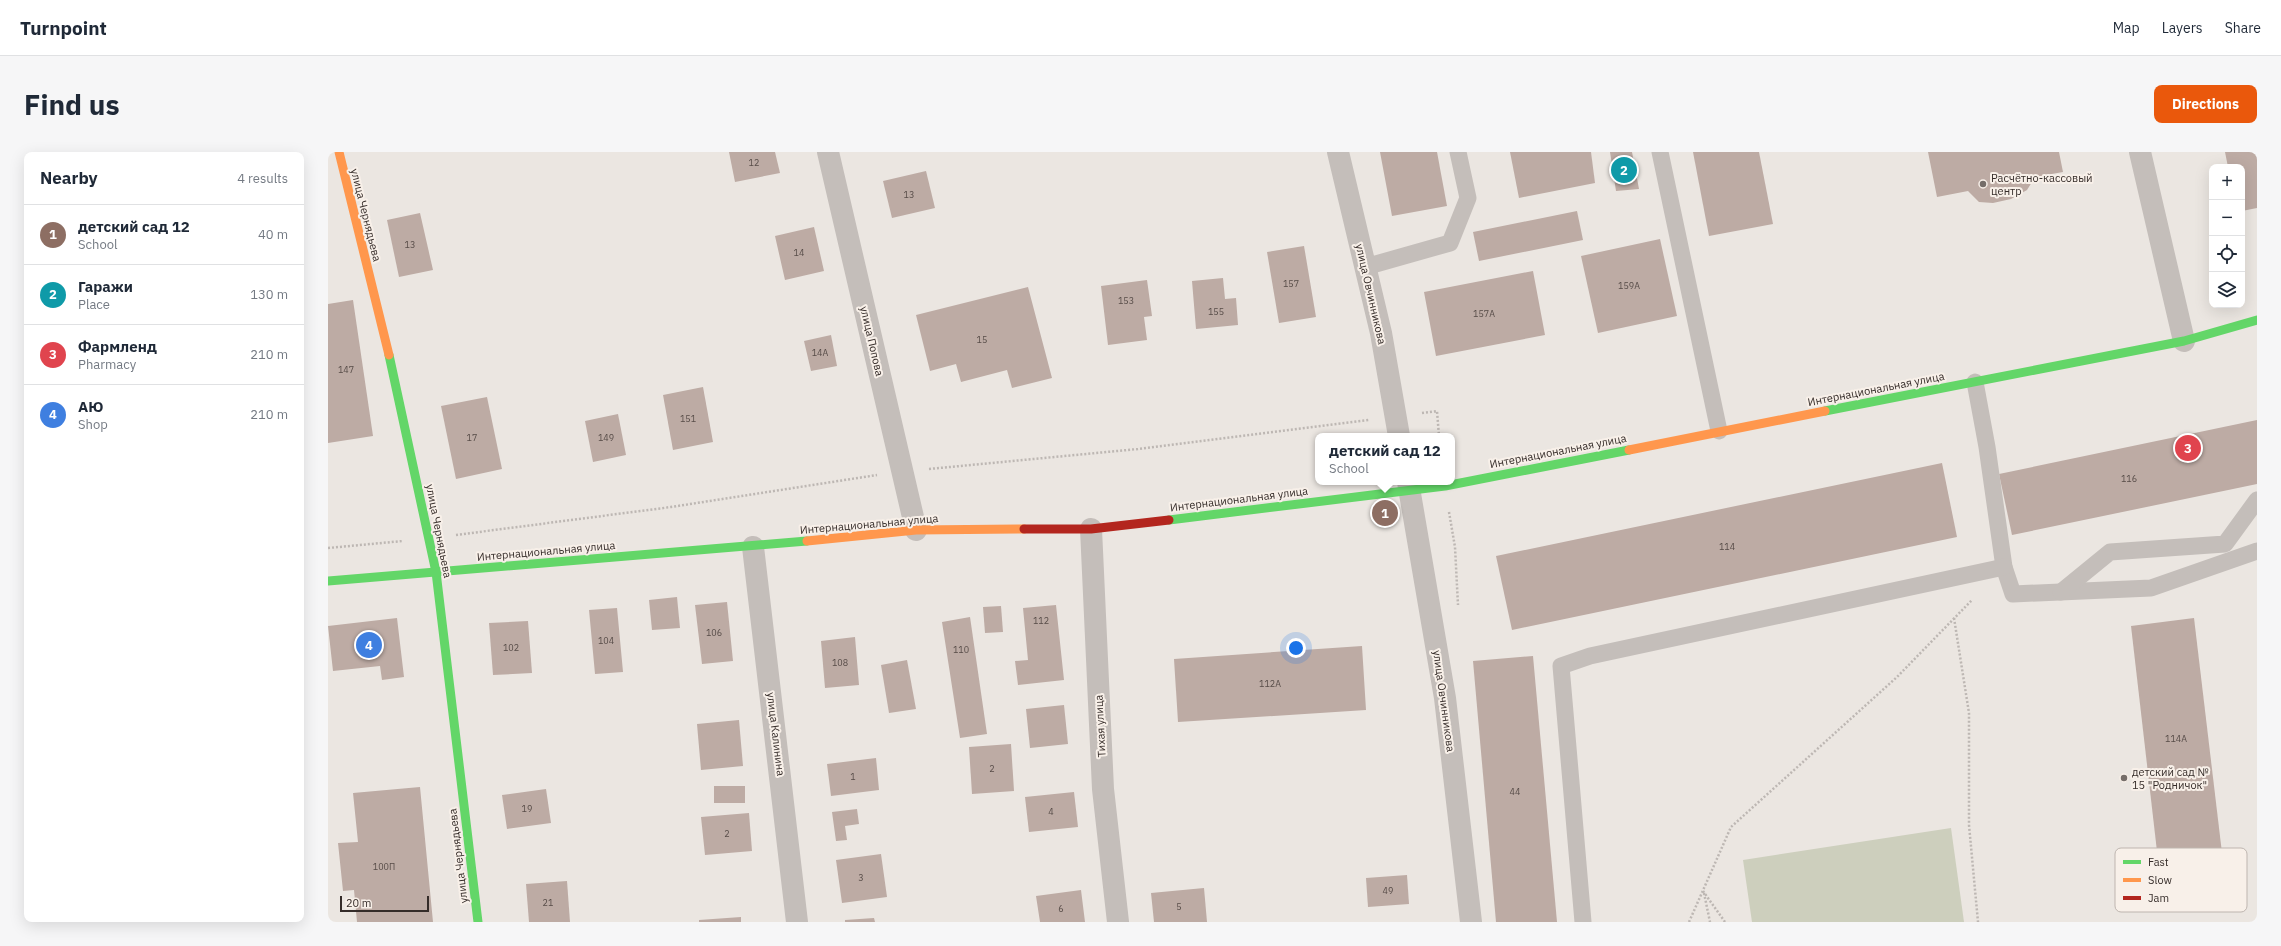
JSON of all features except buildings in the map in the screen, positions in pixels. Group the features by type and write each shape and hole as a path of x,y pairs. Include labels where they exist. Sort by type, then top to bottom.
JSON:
{"main road":[{"name":"улица Чернядьева","path":"339,152 399,398 436,572 478,922"},
{"name":"Интернациональная улица","path":"1455,484 1719,430 2184,341 2257,320"},
{"name":"Интернациональная улица","path":"328,581 753,547 916,530 1091,529 1408,486 1450,485"}],"street":[{"name":"улица Попова","path":"828,152 916,530"},
{"name":"улица Овчинникова","path":"1338,152 1381,333 1399,433"},
{"path":"2140,152 2184,341"},
{"name":"улица Овчинникова","path":"1408,486 1445,698 1471,922"},
{"name":"Тихая улица","path":"1091,529 1103,789 1118,922"},
{"name":"улица Калинина","path":"753,547 797,922"}],"lane":[{"path":"1365,267 1450,243 1468,198 1458,152"},
{"path":"1660,152 1719,430"},
{"path":"1974,382 1988,447 2004,567 2013,594 2151,588 2257,551"},
{"path":"2061,592 2110,552 2225,544 2257,500"},
{"path":"1583,922 1561,666 1590,656 2004,567"}],"path":[{"path":"1689,922 1731,827 1897,677 2004,567"},
{"path":"1954,618 1969,713 1968,824 1978,922"},
{"path":"1703,890 1710,922"},
{"path":"1703,890 1725,922"}],"green space":[{"path":"1951,828 1964,922 1752,922 1743,860"}],"traffic: fast":[{"path":"1825,411 2184,341 2257,320"},
{"path":"389,355 436,572 478,922"},
{"path":"1455,484 1629,450"},
{"path":"1169,520 1450,485"},
{"path":"328,581 807,541"}],"traffic: slow":[{"path":"339,152 389,355"},
{"path":"1629,450 1825,411"},
{"path":"807,541 916,530 1024,529"}],"traffic: jam":[{"path":"1024,529 1091,529 1169,520"}],"place":[{"name":"Гаражи","path":"1624,170"},
{"name":"Расчётно-кассовый центр","path":"1983,184"},
{"name":"Фармленд","path":"2188,448"},
{"name":"детский сад 12","path":"1385,513"},
{"name":"АЮ","path":"369,645"},
{"name":"детский сад № 15 \"Родничок\"","path":"2124,778"}]}
